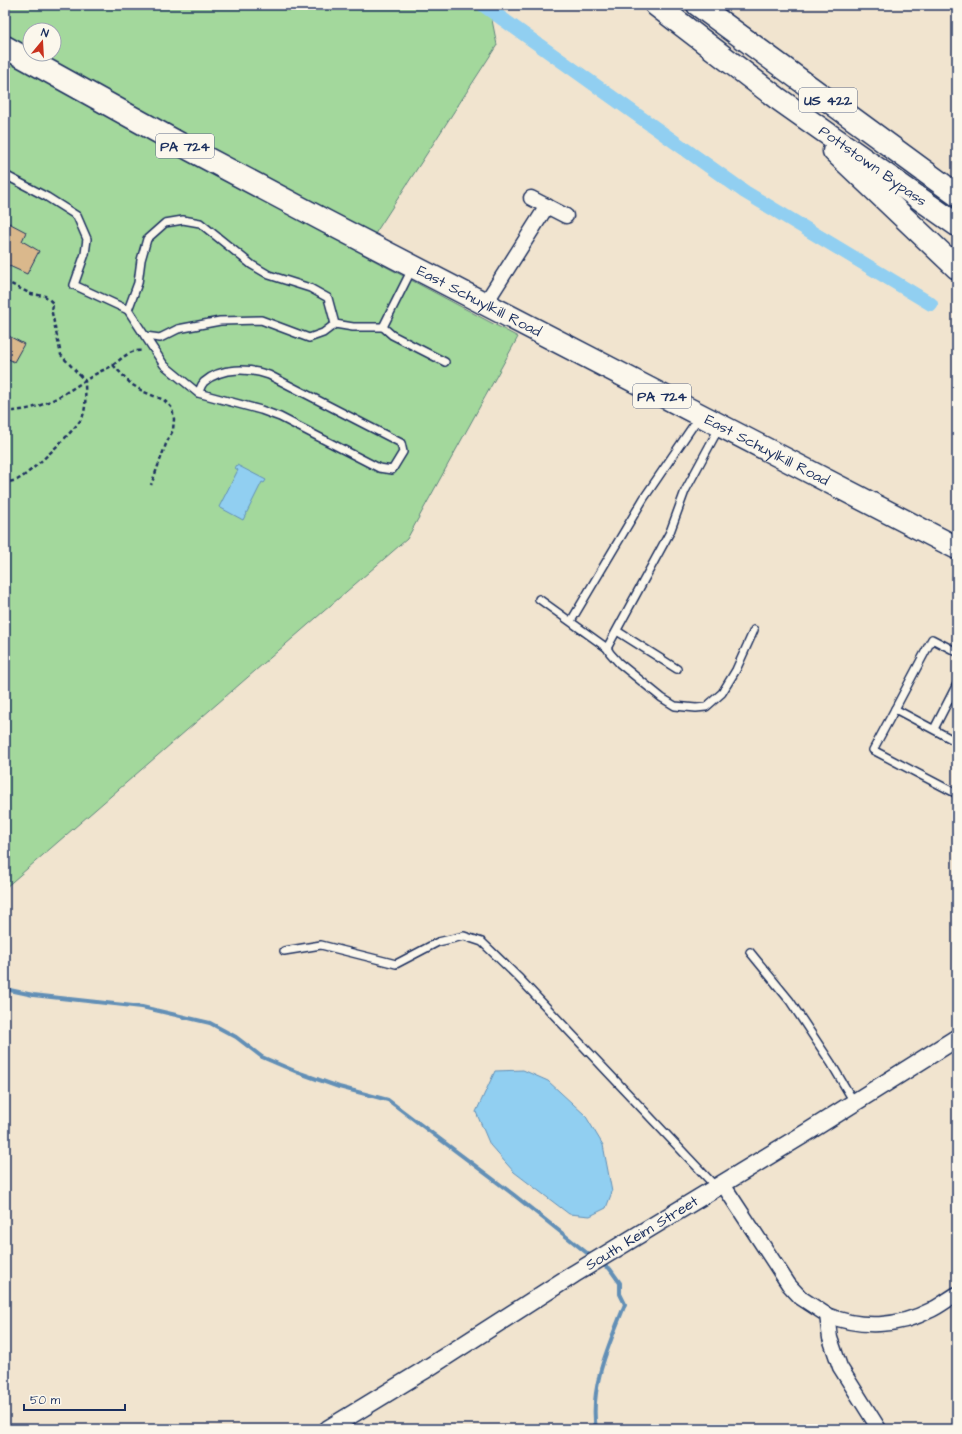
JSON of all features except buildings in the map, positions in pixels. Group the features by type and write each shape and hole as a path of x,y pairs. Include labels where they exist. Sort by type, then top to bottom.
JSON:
{"main road":[{"name":"Pottstown Bypass","path":"656,5 777,98 957,225"},
{"name":"Pottstown Bypass","path":"698,5 957,195"},
{"path":"698,5 957,176"},
{"name":"East Schuylkill Road","path":"5,47 191,150 413,267 957,548"},
{"path":"777,98 957,268"}],"street":[{"path":"531,198 566,216"},
{"path":"485,304 547,206"},
{"name":"South Keim Street","path":"336,1427 609,1252 957,1038"},
{"path":"719,1185 789,1285 801,1298 827,1315 852,1323 870,1325 893,1323 913,1318 931,1310 957,1294"},
{"path":"827,1315 830,1338 837,1360 879,1429"}],"lane":[{"path":"5,175 77,216 87,239 85,254 74,285 128,310 164,365 198,393 261,410 280,417 379,468 392,470 403,452 401,442 269,375 257,371 234,370 214,375 203,383 198,393"},
{"path":"128,310 138,283 146,239 165,223 183,220 200,223 252,265 269,275 310,288 328,298 335,324"},
{"path":"383,327 413,267"},
{"path":"145,336 160,338 178,329 220,321 261,320 309,338 323,333 335,324 353,327 383,327 392,335 445,362"},
{"path":"571,621 644,498 700,416"},
{"path":"607,648 670,532 685,491 720,426"},
{"path":"539,599 607,648 619,663 662,698 675,706 696,708 706,706 722,694 736,670 754,630"},
{"path":"617,631 677,669"},
{"path":"957,652 932,639 874,750 957,794"},
{"path":"934,729 957,684"},
{"path":"895,709 957,742"},
{"path":"284,951 321,945 396,964 438,942 464,936 482,942 518,977 719,1185"},
{"path":"750,952 790,1001 854,1102"}],"path":[{"path":"5,281 31,294 45,296 52,303 52,313 61,354 85,381 86,399 82,417 71,431 38,464 17,480 5,483"},
{"path":"5,411 19,412 56,399 113,365 121,358 138,350 155,352"},
{"path":"113,365 131,384 144,392 164,400 172,408 174,419 173,430 166,444 151,485"}],"green space":[{"path":"5,5 489,5 497,45 362,254 518,337 407,539 5,888"}],"water":[{"path":"237,465 266,480 264,483 262,482 243,520 219,507 238,470 235,468"},
{"path":"523,1070 548,1081 585,1115 603,1145 612,1192 606,1208 590,1216 569,1214 514,1172 490,1145 476,1112 495,1071"}],"waterway":[{"path":"483,5 745,192 931,304"},
{"path":"5,989 33,995 142,1007 210,1023 236,1037 262,1057 297,1072 339,1087 388,1100 514,1195 592,1257"},
{"path":"596,1429 595,1397 598,1381 607,1349 625,1304 620,1294 620,1283 610,1269 599,1263"}]}
